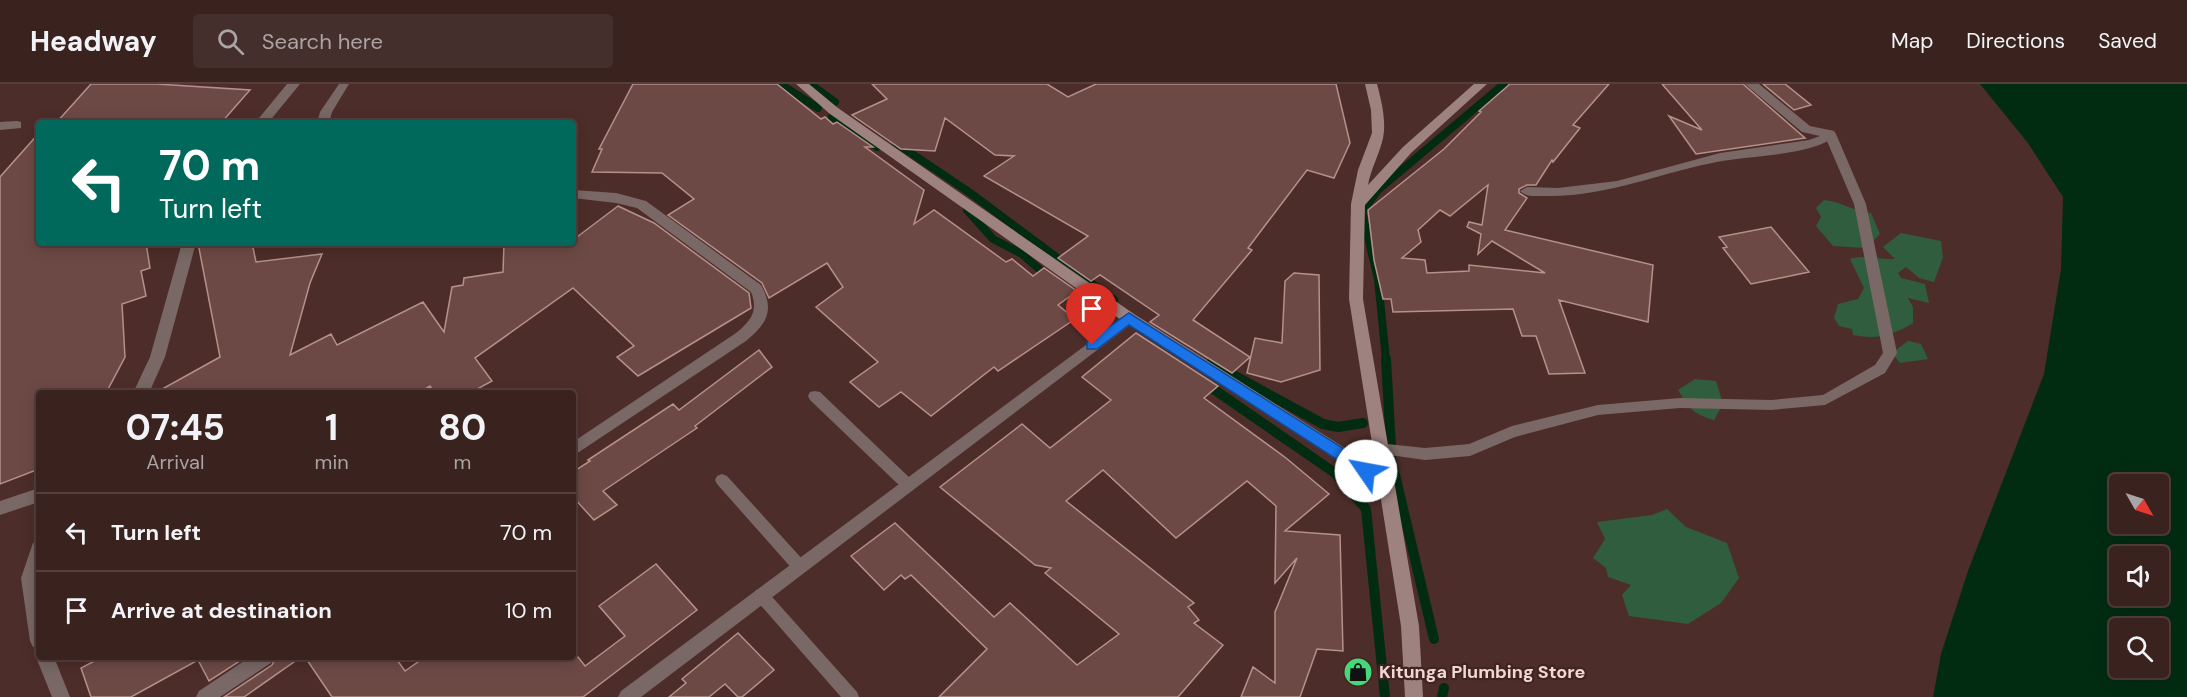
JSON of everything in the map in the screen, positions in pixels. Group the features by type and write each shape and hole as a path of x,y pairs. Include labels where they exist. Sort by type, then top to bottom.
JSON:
{"main road":[{"path":"802,84 834,111 1129,318 1386,483"},
{"path":"1371,84 1377,110 1378,133 1364,170 1358,204 1356,299 1410,626 1414,697"},
{"path":"1358,204 1407,150 1481,84"}],"street":[{"path":"264,120 294,84"},
{"path":"1751,84 1806,129 1830,134"},
{"path":"0,126 17,125"},
{"path":"1527,191 1558,192 1617,185 1720,157 1809,144 1823,140 1830,134"},
{"path":"576,194 616,198 641,204 756,290 762,298 763,308 756,324 741,337 576,448"},
{"path":"143,390 154,370 188,246"},
{"path":"627,697 1129,318"},
{"path":"0,508 36,496"},
{"path":"36,557 29,578 36,622"},
{"path":"46,660 61,697"},
{"path":"205,697 260,660"}],"lane":[{"path":"324,120 326,112 344,84"},
{"path":"1387,450 1425,454 1470,450 1512,432 1598,410 1680,403 1771,405 1825,400 1880,369 1890,353 1860,204 1830,134"},
{"path":"815,396 907,484"},
{"path":"722,480 799,566"},
{"path":"761,594 851,697"}],"shaded area":[{"path":"1980,84 2187,84 2187,697 1933,697 1941,654 1968,571 2044,374 2061,269 2063,197 2028,143"},
{"path":"1824,200 1871,213 1880,234 1866,248 1833,246 1816,226 1821,217 1816,208"},
{"path":"1901,233 1941,241 1943,257 1934,282 1919,278 1906,267 1898,273 1901,278 1925,284 1929,303 1908,298 1913,307 1913,323 1899,331 1877,337 1853,335 1852,329 1839,326 1834,318 1838,304 1858,299 1864,288 1850,259 1861,257 1895,259 1883,247"},
{"path":"1908,341 1921,344 1928,359 1900,363 1892,353"},
{"path":"1695,379 1716,381 1723,404 1714,420 1692,410 1678,390"},
{"path":"1667,509 1686,527 1727,543 1739,578 1721,603 1688,624 1629,616 1622,595 1631,585 1608,577 1606,568 1593,558 1605,539 1597,522 1652,515"}],"building":[{"path":"91,84 157,84 250,90 224,120 59,120"},
{"path":"633,84 777,84 821,119 825,117 833,124 837,122 873,147 865,147 924,190 914,224 934,210 1006,262 1012,259 1033,276 1044,268 1077,291 1058,305 1075,319 998,371 994,367 931,416 901,392 879,407 850,382 878,362 816,307 843,287 827,263 769,298 762,283 668,215 694,199 662,173 592,172 602,149 599,149"},
{"path":"872,84 1047,84 1068,97 1096,84 1336,84 1350,143 1334,178 1307,170 1248,248 1252,250 1193,320 1250,357 1232,373 1150,322 1159,315 1100,275 1091,281 1058,258 1088,236 984,176 1014,156 995,155 945,118 935,151 901,149 852,115 887,99"},
{"path":"1510,84 1609,84 1573,125 1580,128 1553,162 1552,160 1536,185 1527,185 1519,189 1519,193 1527,198 1505,230 1653,265 1648,322 1559,300 1585,373 1549,374 1536,336 1522,336 1513,309 1393,312 1391,299 1383,299 1374,260 1368,210 1444,149 1481,112 1479,111","holes":["1488,185 1482,225 1469,222 1467,227 1481,234 1478,254 1492,241 1545,273 1469,265 1469,271 1427,273 1425,260 1402,258 1421,242 1418,230 1440,210 1450,216"]},
{"path":"1662,84 1743,84 1805,138 1696,154 1669,116 1702,130"},
{"path":"1763,84 1785,84 1811,105 1794,110"},
{"path":"36,136 36,246 146,246 150,268 141,271 146,296 122,304 125,357 108,390 36,390 36,470 0,484 0,177"},
{"path":"618,206 654,223 749,293 751,308 638,376 617,357 634,346 573,288 475,358 492,381 476,390 433,390 430,386 423,390 160,390 220,357 199,246 253,246 256,262 322,254 310,283 290,355 331,334 337,345 423,302 444,332 452,287 463,285 464,278 503,272 504,246 576,246 576,238"},
{"path":"1771,227 1809,272 1751,284 1723,248 1727,247 1719,237"},
{"path":"1294,273 1319,275 1320,370 1281,382 1247,373 1255,338 1282,343 1285,281"},
{"path":"1136,333 1218,386 1204,398 1286,458 1329,494 1285,531 1340,535 1343,651 1317,649 1300,697 1241,697 1253,667 1275,683 1275,612 1297,558 1275,583 1276,506 1247,481 1176,538 1103,470 1066,501 1194,603 1188,607 1199,620 1194,623 1223,645 1178,697 939,697 987,649 911,575 905,579 901,575 884,590 851,556 895,523 994,617 1010,603 1077,665 1119,634 1045,573 1051,568 1035,565 940,487 1022,424 1050,448 1111,400 1082,377"},
{"path":"759,350 772,367 695,426 697,428 603,491 617,505 594,520 576,500 576,470 673,404 679,410"},
{"path":"656,564 697,610 583,697 332,697 307,660 397,660 405,671 421,660 576,660 578,657 585,666 625,636 599,606"},
{"path":"738,633 774,670 742,697 738,697 725,684 709,697 669,697 686,683 682,679"},
{"path":"96,660 198,660 131,697 91,697 81,668"},
{"path":"198,660 241,660 209,681"},
{"path":"274,660 297,660 244,697 224,697 272,665"}],"waterway":[{"path":"780,84 818,108"},
{"path":"810,84 835,102"},
{"path":"1386,360 1378,279 1362,212 1378,190 1504,84"},
{"path":"832,117 877,147"},
{"path":"896,143 969,192 1114,300"},
{"path":"967,210 993,239 1022,254 1048,277"},
{"path":"1065,287 1110,317"},
{"path":"1386,359 1391,447"},
{"path":"1211,363 1323,424 1338,427 1363,423"},
{"path":"1206,384 1335,473 1366,509 1385,697"},
{"path":"1390,454 1434,639"},
{"path":"1442,697 1444,688"}],"place":[{"name":"Kitunga Plumbing Store","path":"1358,672"}],"route":[{"path":"1092,345 1129,318 1366,471"}]}
